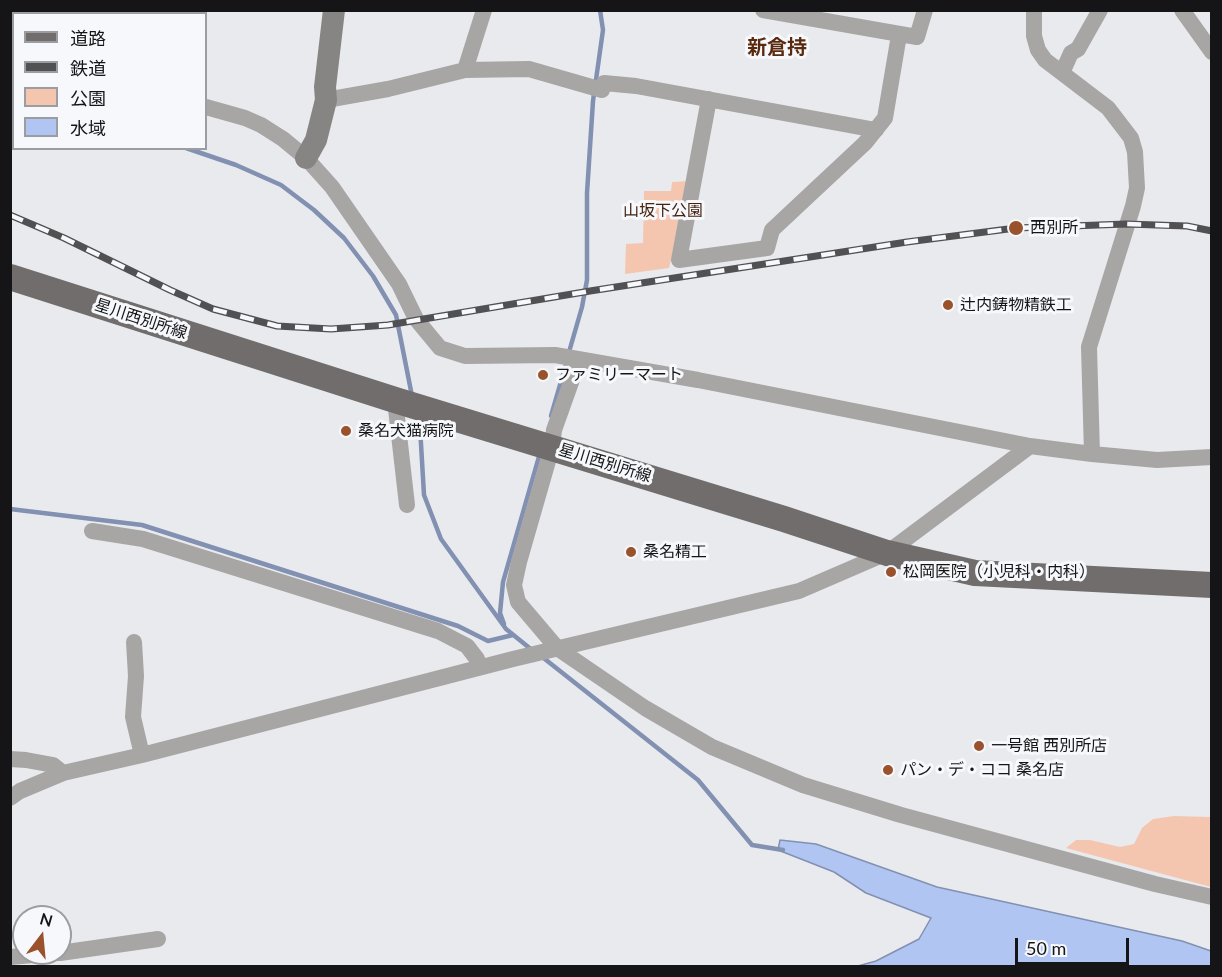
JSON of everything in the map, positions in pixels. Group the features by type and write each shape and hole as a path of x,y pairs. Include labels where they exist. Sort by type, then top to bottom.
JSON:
{"main road":[{"name":"星川西別所線","path":"10,277 887,553 975,573 1212,585"}],"street":[{"path":"306,158 316,140 326,100 325,87 334,10"},
{"path":"465,70 484,10"},
{"path":"763,10 918,37 925,10"},
{"path":"1062,73 1071,53 1078,49 1100,10"},
{"path":"1182,10 1212,52"},
{"path":"1032,11 1034,36 1038,50 1045,60 1108,108 1121,124 1131,138 1137,172 1137,188 1133,206 1089,347 1092,454"},
{"path":"709,99 679,260 767,248 772,230 876,130 885,118 899,35"},
{"path":"326,100 388,89 465,70 529,69 598,87 636,86 876,130"},
{"path":"207,107 261,124 306,158 338,196 399,284 416,319 440,348 465,356 557,356 708,382 1030,446 1157,460 1212,457"},
{"path":"578,360 554,430 544,445 514,585 518,602 557,648 645,708 712,747 803,785 901,815 1155,884 1212,897"},
{"path":"395,400 407,505"},
{"path":"10,798 20,791 63,773 142,755 557,648 799,591 887,553 1030,446"},
{"path":"92,531 143,539 438,631 467,646 477,659 480,668"},
{"path":"134,642 136,676 133,717 142,755"},
{"path":"10,759 53,765 63,773"},
{"path":"72,951 158,939"}],"green space":[{"name":"山坂下公園","path":"690,181 669,268 625,274 626,244 643,243 644,191 671,191 672,182"},
{"path":"1174,816 1211,817 1211,887 1066,848 1076,840 1090,840 1120,847 1134,844 1142,828 1153,819"}],"water":[{"path":"780,840 816,844 937,887 1182,941 1211,951 1211,966 858,966 876,961 919,939 931,918 866,893 834,872 778,850"}],"waterway":[{"path":"569,352 587,280 587,193 593,101 603,30 600,10"},
{"path":"192,150 236,165 281,185 314,210 344,238 373,276 396,315 412,396"},
{"path":"551,416 567,361"},
{"path":"417,416 420,427 424,495 441,539 506,629 532,650"},
{"path":"504,624 500,613 503,582 540,453"},
{"path":"10,509 142,525 458,626 488,641 513,635"},
{"path":"541,656 698,780 752,845 783,850"}],"railway":[{"path":"10,215 64,238 213,309 277,326 331,329 388,325 907,242 1016,228 1126,224 1187,226 1212,231"}],"place":[{"name":"西別所","path":"1016,228"},
{"name":"辻内鋳物精鉄工","path":"948,305"},
{"name":"ファミリーマート","path":"543,375"},
{"name":"桑名犬猫病院","path":"346,431"},
{"name":"桑名精工","path":"631,552"},
{"name":"松岡医院（小児科・内科）","path":"891,572"},
{"name":"一号館 西別所店","path":"979,746"},
{"name":"パン・デ・ココ 桑名店","path":"888,770"}],"district":[{"name":"新倉持","path":"777,48"}]}
